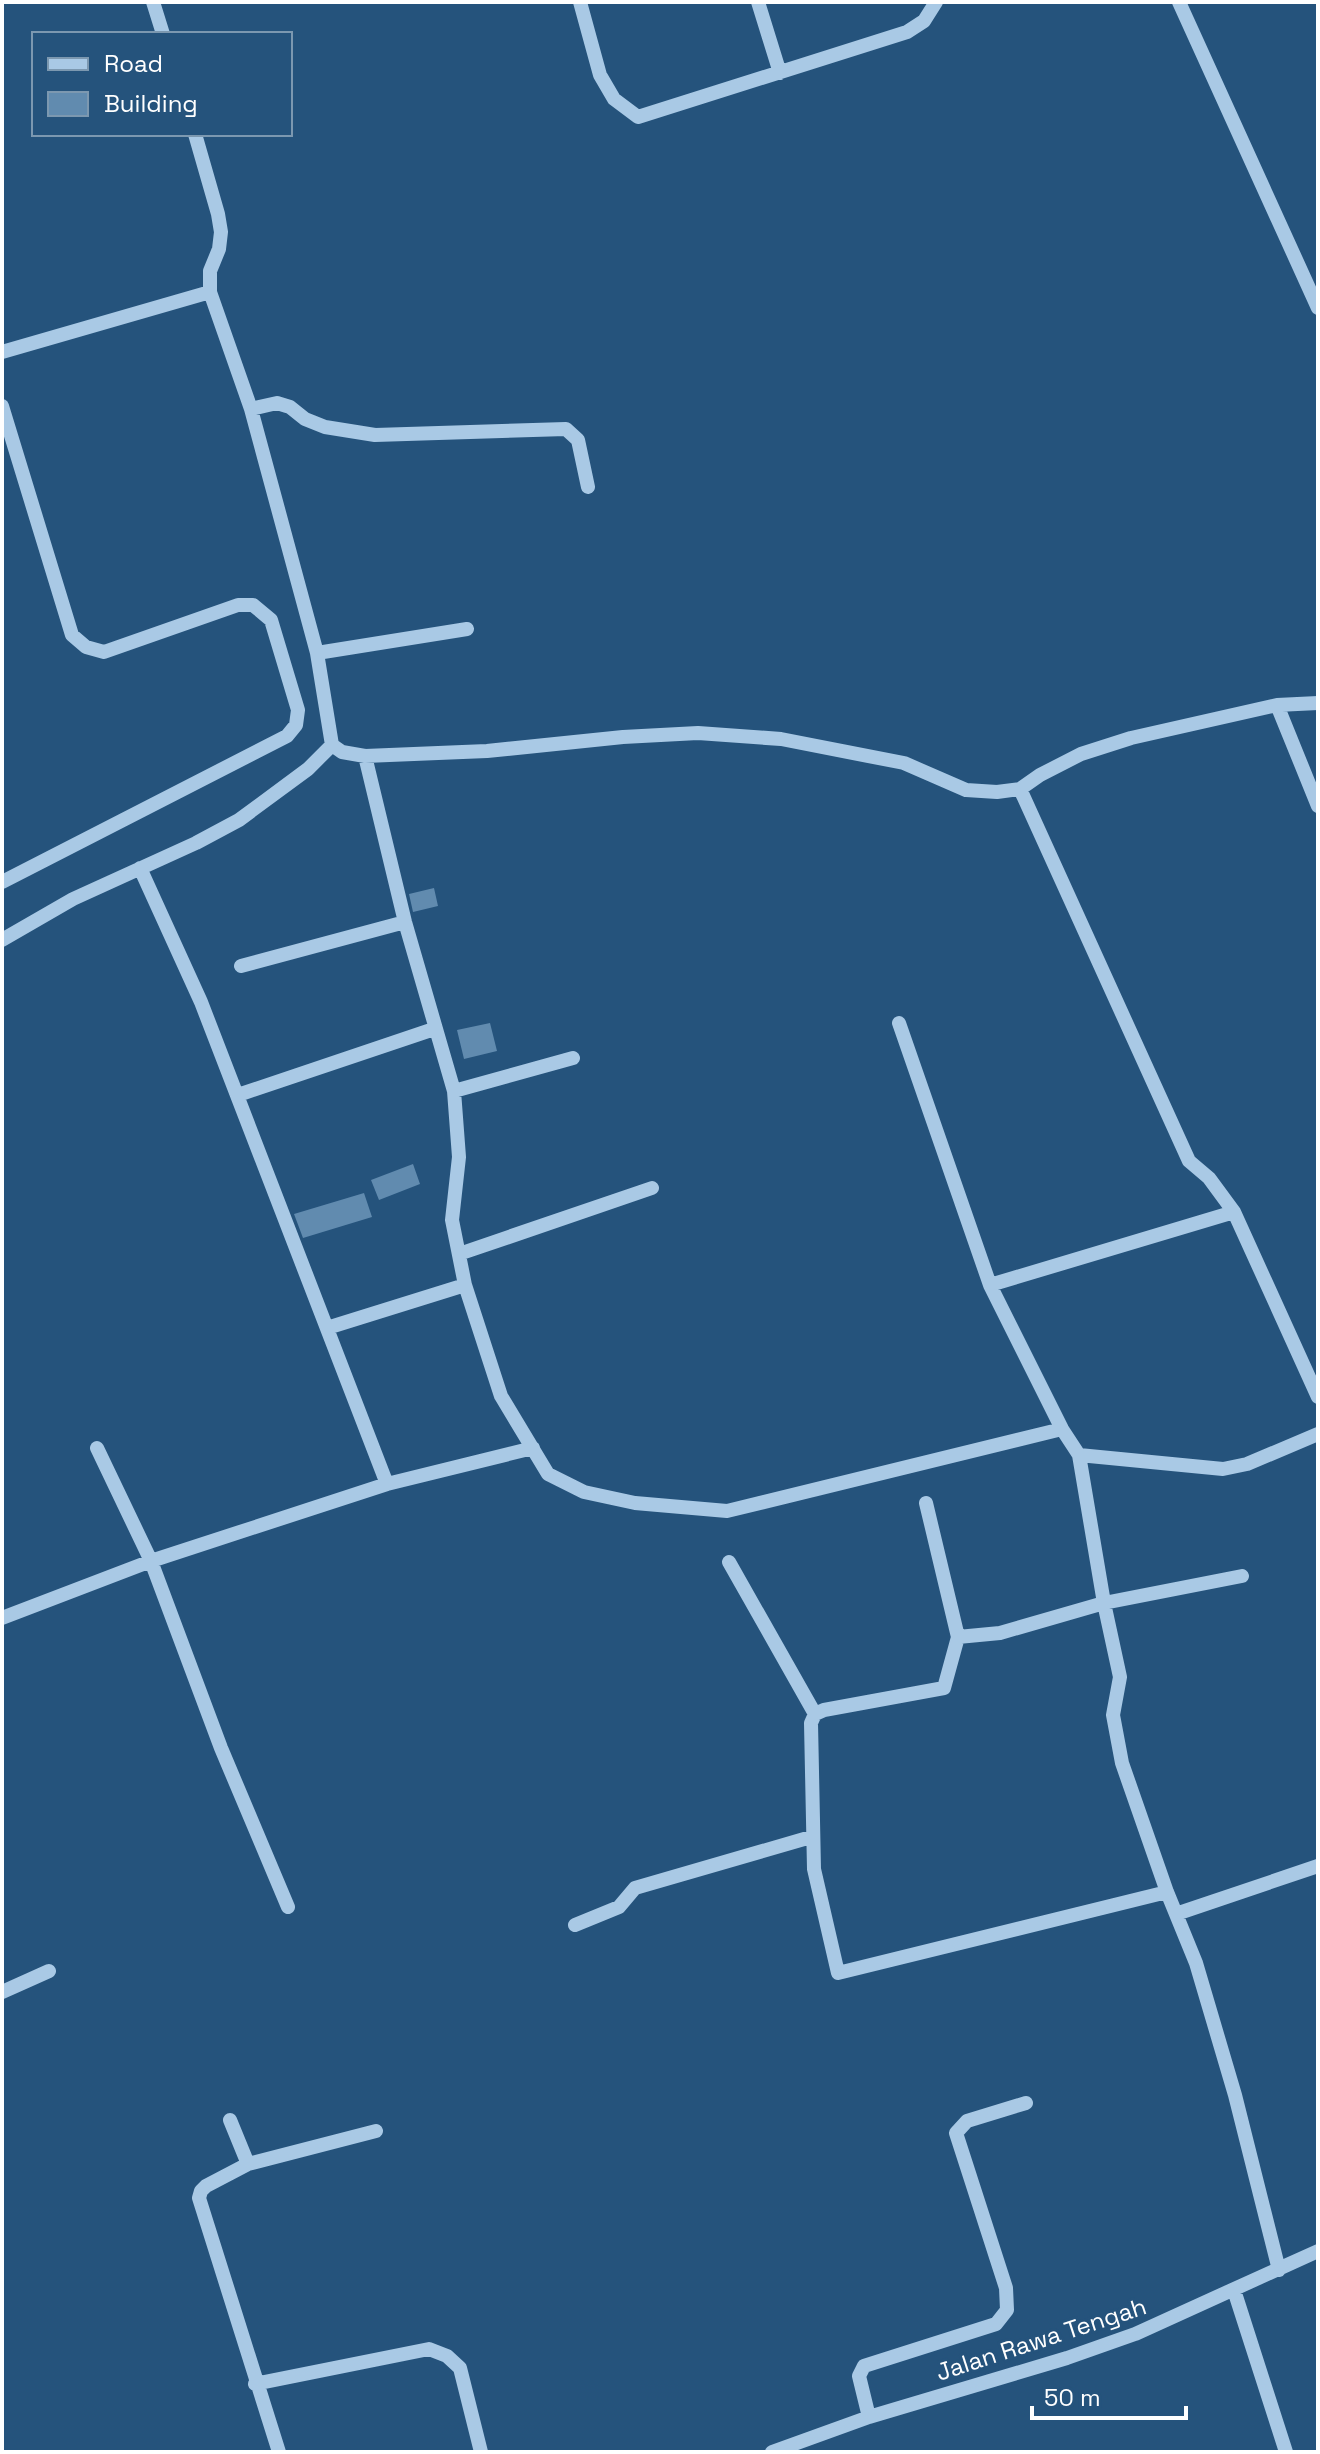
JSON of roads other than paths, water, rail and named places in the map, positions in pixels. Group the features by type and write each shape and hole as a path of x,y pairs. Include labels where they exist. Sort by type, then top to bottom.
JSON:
{"street":[{"path":"153,2 162,32"},
{"path":"580,2 600,75 614,99 638,117 907,32 924,21 936,2"},
{"path":"758,2 780,73"},
{"path":"1179,2 1318,308"},
{"path":"196,136 221,232 219,249 210,271 210,292 251,409 317,653 332,745 342,752 365,756 487,751 698,733 781,739 904,763 966,790 997,792 1020,789 1081,754 1119,742 1277,705 1318,703"},
{"path":"2,352 210,292"},
{"path":"251,409 277,403 325,427 375,435 566,429 578,440 588,487"},
{"path":"2,406 72,635 86,647 104,652 238,605 253,605 271,620 298,710 296,725 287,736 2,882"},
{"path":"317,653 467,629"},
{"path":"1277,705 1318,806"},
{"path":"2,940 73,899 239,820 308,769 332,745"},
{"path":"365,756 405,922 454,1091 459,1157 452,1220 465,1285 501,1396 548,1474 584,1492 635,1503 727,1511 1062,1429"},
{"path":"1020,789 1189,1161 1209,1178 1234,1212 1318,1397"},
{"path":"140,868 201,1002 387,1484"},
{"path":"241,966 405,922"},
{"path":"899,1023 990,1285 1062,1429 1079,1455 1120,1677 1113,1715 1122,1763 1167,1892 1196,1963 1235,2095 1279,2270"},
{"path":"238,1095 434,1029"},
{"path":"454,1091 573,1058"},
{"path":"459,1254 652,1188"},
{"path":"990,1285 1234,1212"},
{"path":"327,1328 465,1285"},
{"path":"1079,1455 1223,1469 1247,1464 1318,1434"},
{"path":"97,1448 151,1561 221,1748 288,1907"},
{"path":"2,1618 151,1561 387,1484 533,1448"},
{"path":"926,1503 958,1637 944,1688 824,1710 815,1714 811,1723 814,1869 838,1973 1167,1892"},
{"path":"729,1562 815,1714"},
{"path":"958,1637 1000,1633 1104,1603 1242,1576"},
{"path":"575,1925 619,1907 635,1888 811,1837"},
{"path":"1176,1914 1318,1866"},
{"path":"2,1992 49,1971"},
{"path":"869,2417 859,2376 864,2366 996,2324 1007,2310 1006,2288 956,2133 967,2121 1026,2103"},
{"path":"230,2120 248,2164"},
{"path":"279,2452 255,2384 199,2198 201,2191 248,2164 376,2131"},
{"name":"Jalan Rawa Tengah","path":"772,2452 869,2417 1067,2358 1135,2334 1318,2251"},
{"path":"1234,2290 1286,2452"},
{"path":"255,2384 429,2349 447,2356 460,2368 481,2452"}]}
